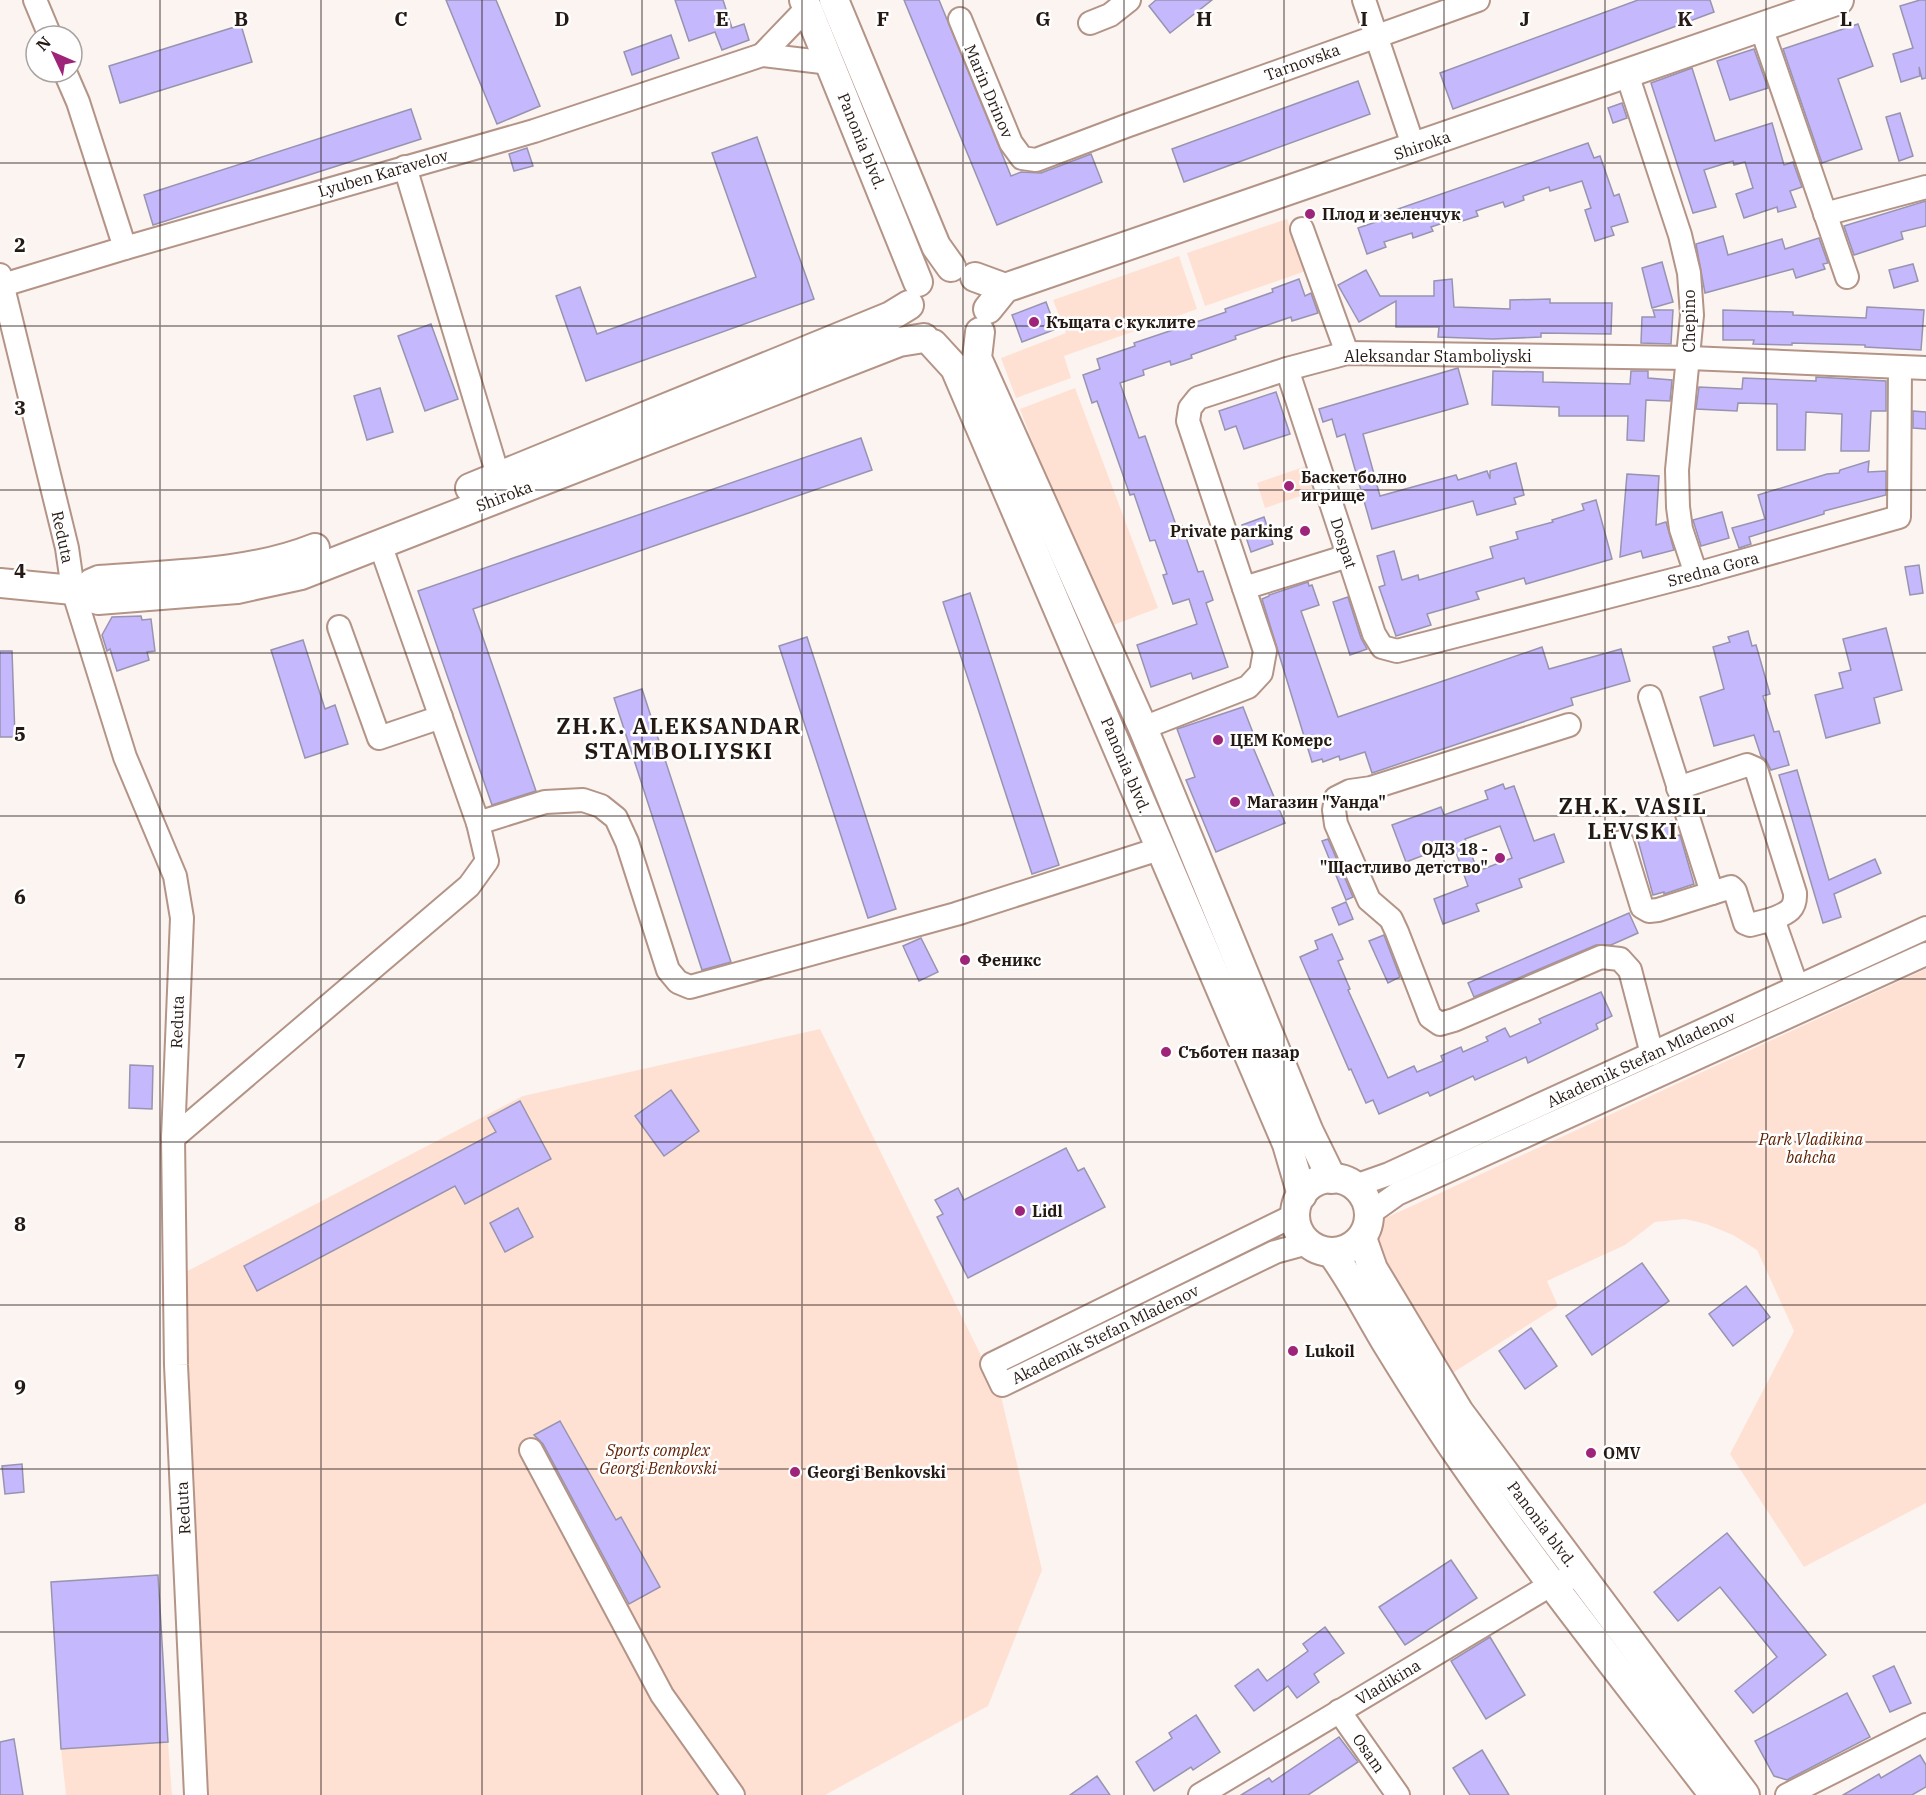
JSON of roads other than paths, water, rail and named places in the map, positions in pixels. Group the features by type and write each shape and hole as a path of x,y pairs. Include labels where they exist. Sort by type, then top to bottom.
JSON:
{"main road":[{"name":"Panonia blvd.","path":"834,0 936,246 963,272"},
{"name":"Shiroka","path":"991,309 1414,148 1839,0"},
{"name":"Panonia blvd.","path":"805,4 830,63 913,293 912,324 955,368 1287,1144 1298,1205 1300,1232 1351,1279 1428,1411 1552,1584 1714,1795"},
{"path":"913,293 933,270 963,272 991,309 963,344 943,346 929,341"},
{"name":"Shiroka","path":"0,583 73,590 98,600 237,589 301,574 380,544 501,487 891,316 913,293"},
{"name":"Panonia blvd.","path":"991,309 977,358 1143,728 1309,1132 1343,1182 1365,1198 1366,1226 1373,1269 1459,1412 1745,1795"},
{"name":"Shiroka","path":"73,590 99,580 231,569 297,555 501,487 899,342 929,341"},
{"path":"1298,1205 1315,1183 1343,1182"},
{"path":"1320,1248 1346,1250 1366,1226"}],"street":[{"path":"35,0 45,24"},
{"path":"1090,23 1110,15 1129,0"},
{"path":"1364,0 1414,148"},
{"name":"Tarnovska","path":"1126,126 1478,0"},
{"name":"Lyuben Karavelov","path":"762,55 805,4"},
{"name":"Marin Drinov","path":"960,19 1011,143 1022,158 1036,160 1126,126"},
{"path":"1761,27 1846,277"},
{"name":"Lyuben Karavelov","path":"1,280 125,248 534,131 762,55 830,63"},
{"name":"Chepino","path":"1627,74 1680,235 1689,273 1692,315 1677,470 1681,529 1696,574"},
{"path":"70,84 125,248"},
{"path":"405,167 501,487"},
{"path":"1825,214 1926,187"},
{"path":"1302,229 1347,353"},
{"name":"Reduta","path":"1,280 67,548 73,590 125,757 175,876 182,918 174,1138 176,1365 196,1795"},
{"name":"Aleksandar Stamboliyski","path":"1143,728 1248,687 1261,673 1265,651 1188,421 1190,408 1198,398 1287,369 1347,353 1689,358 1926,368"},
{"name":"Sredna Gora","path":"1382,647 1397,651 1696,574 1899,517 1900,367"},
{"name":"Dospat","path":"1287,369 1374,634 1382,647"},
{"path":"174,1138 470,886 487,861 478,823 380,544"},
{"path":"1244,588 1348,556"},
{"path":"339,627 379,738 441,717"},
{"path":"1650,697 1712,893"},
{"path":"1569,725 1371,788 1350,791 1336,798 1334,810 1336,824 1369,900 1391,919 1430,1017 1440,1024 1454,1020 1601,957 1620,959 1630,970 1652,1054"},
{"path":"1622,842 1642,907 1649,911 1731,887 1735,891 1745,923 1750,925 1790,912 1796,903 1795,893 1756,769 1747,765 1678,788"},
{"path":"478,823 545,802 583,800 601,806 616,818 627,842 668,970 678,982 690,987 956,914 1162,848"},
{"path":"1773,919 1797,987"},
{"name":"Akademik Stefan Mladenov","path":"1343,1182 1389,1174 1926,928"},
{"name":"Akademik Stefan Mladenov","path":"1366,1226 1397,1194 1926,954"},
{"name":"Akademik Stefan Mladenov","path":"1298,1205 992,1364 1002,1385 1275,1252 1320,1248"},
{"path":"531,1450 662,1695 733,1795"},
{"name":"Vladikina","path":"1200,1795 1552,1584 1580,1574"},
{"name":"Osam","path":"1339,1711 1398,1795"},
{"path":"1787,1795 1926,1725"}],"place":[{"name":"Плод и зеленчук","path":"1310,214"},
{"name":"Къщата с куклите","path":"1034,322"},
{"name":"Баскетболно игрище","path":"1289,486"},
{"name":"Private parking","path":"1305,531"},
{"name":"ЦЕМ Комерс","path":"1218,740"},
{"name":"Магазин \"Уанда\"","path":"1235,802"},
{"name":"ОДЗ 18 - \"Щастливо детство\"","path":"1500,858"},
{"name":"Феникс","path":"965,960"},
{"name":"Съботен пазар","path":"1166,1052"},
{"name":"Lidl","path":"1020,1211"},
{"name":"Lukoil","path":"1293,1351"},
{"name":"OMV","path":"1591,1453"},
{"name":"Georgi Benkovski","path":"795,1472"}],"district":[{"name":"ZH.K. ALEKSANDAR STAMBOLIYSKI","path":"679,738"},
{"name":"ZH.K. VASIL LEVSKI","path":"1633,818"}],"park label":[{"name":"Park Vladikina bahcha","path":"1811,1148"},
{"name":"Sports complex Georgi Benkovski","path":"658,1459"}]}
